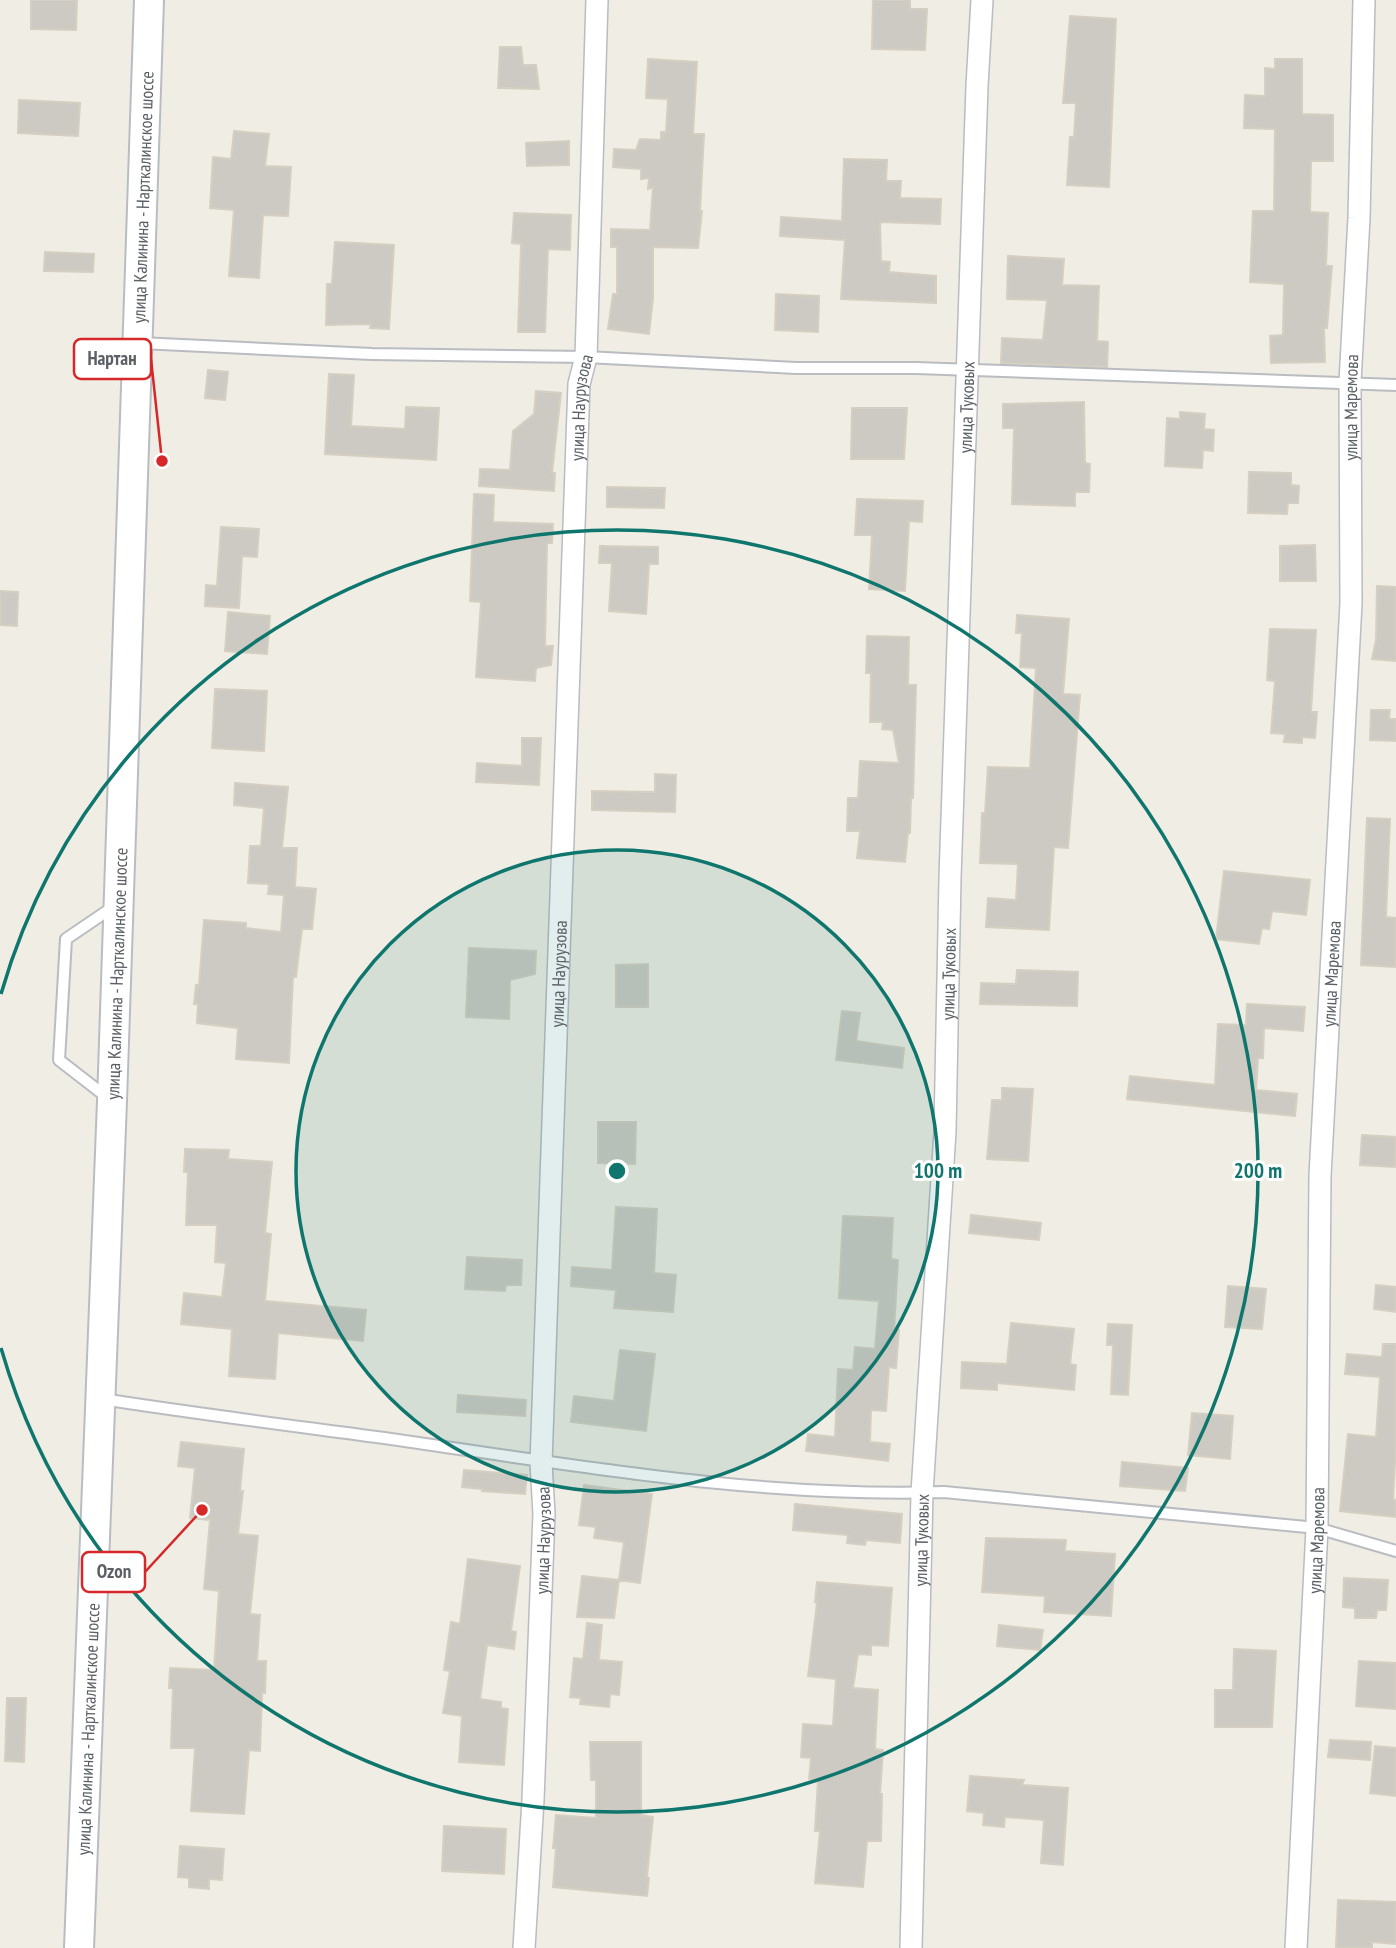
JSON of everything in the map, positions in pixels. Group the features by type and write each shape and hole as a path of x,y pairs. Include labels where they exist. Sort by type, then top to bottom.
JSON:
{"main road":[{"name":"улица Калинина - Нарткалинское шоссе","path":"79,1948 112,1101 149,0"}],"street":[{"name":"улица Наурузова","path":"524,1948 533,1800 544,1514 541,1463 579,384 586,357 597,0"},
{"name":"улица Туковых","path":"911,1948 922,1493 944,1131 950,878 982,0"},
{"name":"улица Маремова","path":"1296,1948 1317,1528 1320,1176 1351,603 1350,382 1359,218 1364,0"}],"lane":[{"path":"137,343 372,354 586,357 796,368 968,370 1396,385"},
{"path":"112,1101 60,1060 66,939 118,903"},
{"path":"100,1399 541,1463 714,1483 892,1494 944,1492 1317,1528 1396,1551"}],"building":[{"path":"31,0 77,0 76,30 31,29"},
{"path":"873,0 910,0 910,9 927,9 925,50 872,49"},
{"path":"1070,16 1116,19 1109,187 1067,185 1070,137 1074,137 1076,103 1063,103"},
{"path":"500,47 521,47 523,65 536,65 539,89 498,88"},
{"path":"648,59 697,62 693,134 704,134 698,248 653,247 653,298 649,334 608,329 613,294 617,294 617,247 611,247 611,229 650,230 653,187 648,189 649,178 641,179 641,169 613,167 614,149 636,150 640,139 661,140 661,132 666,132 668,99 646,98"},
{"path":"1275,59 1302,59 1302,114 1333,115 1333,161 1311,161 1310,212 1328,213 1326,266 1332,266 1327,328 1324,328 1325,362 1271,363 1270,336 1283,335 1284,284 1250,282 1253,211 1274,211 1275,129 1244,128 1245,95 1265,96 1265,68 1275,69"},
{"path":"19,100 80,103 78,136 18,133"},
{"path":"234,131 269,134 265,166 291,167 288,216 263,215 259,278 229,276 234,210 210,208 213,157 231,159"},
{"path":"569,141 569,165 527,166 526,143"},
{"path":"844,159 887,160 886,181 901,181 900,198 941,199 940,224 880,222 881,261 890,262 889,272 936,276 936,303 841,299 845,240 780,236 781,217 842,221"},
{"path":"514,213 571,215 570,250 548,249 545,332 518,332 521,244 512,243"},
{"path":"335,242 394,245 389,329 370,328 371,324 326,325 327,284 332,284"},
{"path":"45,252 94,254 93,272 44,271"},
{"path":"1008,256 1064,259 1062,285 1099,286 1097,341 1108,342 1107,367 1001,363 1002,338 1043,340 1047,300 1007,299"},
{"path":"776,294 819,296 818,332 775,330"},
{"path":"208,370 228,372 225,400 205,398"},
{"path":"329,374 354,375 351,426 405,429 406,407 439,408 436,460 325,454"},
{"path":"536,391 561,393 552,473 555,473 554,491 479,486 480,469 510,470 513,431 534,414"},
{"path":"1084,402 1085,463 1090,464 1089,492 1075,492 1075,506 1012,504 1014,428 1003,428 1003,404"},
{"path":"852,408 907,408 904,459 851,459"},
{"path":"1180,412 1205,414 1204,429 1214,430 1213,451 1203,450 1202,468 1165,466 1167,418 1180,419"},
{"path":"1249,472 1291,473 1291,485 1299,486 1298,503 1288,503 1287,514 1248,513"},
{"path":"607,487 665,488 664,508 607,507"},
{"path":"474,494 494,495 493,522 553,524 552,543 547,543 545,646 553,646 551,665 536,668 535,681 476,677 481,602 470,601"},
{"path":"857,499 923,501 922,522 909,521 905,591 869,589 872,535 855,535"},
{"path":"221,527 259,529 257,557 242,556 239,608 205,606 206,585 217,586"},
{"path":"1315,545 1316,581 1280,581 1280,546"},
{"path":"600,546 658,547 658,564 649,564 646,614 609,611 612,563 599,563"},
{"path":"1377,586 1396,587 1396,661 1372,659 1376,640"},
{"path":"0,591 18,592 17,626 0,625"},
{"path":"228,612 270,616 267,654 225,651"},
{"path":"1017,615 1069,619 1063,694 1080,695 1068,848 1054,847 1049,930 986,927 988,898 1016,900 1018,864 980,863 982,813 985,813 988,767 1030,768 1036,668 1020,667 1022,633 1016,633"},
{"path":"1270,629 1316,630 1311,712 1317,712 1315,738 1302,737 1302,743 1284,742 1285,734 1271,733 1275,681 1267,680"},
{"path":"867,636 909,637 908,685 916,685 913,798 905,862 857,858 860,831 847,831 848,798 858,798 860,761 899,763 893,730 882,729 883,722 870,722 871,673 866,673"},
{"path":"215,689 267,691 264,751 212,748"},
{"path":"1371,710 1390,710 1389,719 1396,719 1396,741 1370,740"},
{"path":"522,738 541,738 539,785 476,782 477,763 522,766"},
{"path":"655,774 676,775 675,812 592,810 592,791 655,792"},
{"path":"235,783 288,787 282,848 297,848 295,887 316,889 312,929 302,929 296,977 293,977 289,1063 236,1059 238,1028 197,1023 198,1004 194,1004 196,985 199,985 204,920 246,923 246,928 281,932 284,895 268,894 269,884 248,883 250,846 261,846 264,808 234,805"},
{"path":"1367,818 1390,819 1386,917 1396,918 1396,967 1361,965"},
{"path":"1224,871 1310,880 1306,915 1272,911 1269,929 1262,928 1259,944 1216,939"},
{"path":"469,948 536,951 535,974 510,980 509,1019 466,1017"},
{"path":"648,964 648,1007 616,1007 616,965"},
{"path":"1017,970 1078,972 1077,1006 980,1004 981,983 1016,984"},
{"path":"1247,1004 1305,1007 1303,1031 1264,1028 1263,1058 1258,1058 1256,1090 1297,1094 1295,1116 1127,1099 1130,1076 1215,1085 1218,1024 1246,1025"},
{"path":"842,1011 860,1013 856,1041 904,1048 902,1068 836,1060"},
{"path":"1002,1088 1033,1089 1028,1161 987,1159 992,1100 1002,1100"},
{"path":"598,1122 636,1122 635,1164 598,1163"},
{"path":"1362,1135 1396,1137 1395,1167 1360,1165"},
{"path":"185,1149 229,1150 228,1159 272,1162 265,1233 271,1234 265,1301 366,1310 363,1341 278,1333 275,1379 229,1376 232,1329 181,1324 184,1293 222,1297 226,1263 215,1262 217,1225 186,1225 188,1172 184,1172"},
{"path":"616,1207 657,1209 654,1273 676,1275 673,1312 614,1308 616,1290 571,1286 572,1267 612,1270"},
{"path":"971,1215 1041,1223 1039,1240 969,1233"},
{"path":"843,1216 893,1218 891,1259 898,1260 894,1330 899,1330 896,1368 889,1367 886,1411 871,1410 870,1442 890,1444 888,1461 806,1451 808,1434 835,1437 838,1369 853,1370 855,1347 875,1349 879,1301 839,1298"},
{"path":"467,1257 522,1260 521,1285 506,1285 505,1291 465,1289"},
{"path":"1376,1285 1396,1287 1396,1312 1374,1309"},
{"path":"1228,1286 1266,1289 1262,1329 1225,1327"},
{"path":"1011,1323 1074,1329 1070,1364 1076,1365 1074,1390 997,1383 997,1390 961,1388 962,1362 1007,1364"},
{"path":"1108,1324 1132,1325 1128,1395 1111,1394 1113,1345 1107,1345"},
{"path":"1383,1344 1396,1344 1393,1499 1396,1500 1396,1517 1340,1511 1348,1434 1376,1437 1380,1377 1345,1374 1347,1354 1382,1357"},
{"path":"620,1350 655,1354 646,1431 571,1422 574,1396 614,1401"},
{"path":"458,1395 526,1400 525,1416 457,1412"},
{"path":"1192,1413 1233,1416 1230,1459 1188,1455"},
{"path":"181,1442 244,1449 238,1534 258,1536 250,1614 260,1615 257,1661 266,1661 260,1751 249,1750 244,1814 191,1811 195,1748 171,1748 173,1688 169,1688 170,1668 214,1670 219,1591 204,1589 210,1520 190,1518 195,1468 178,1466"},
{"path":"1122,1462 1188,1468 1185,1491 1120,1486"},
{"path":"464,1470 527,1475 525,1494 462,1487"},
{"path":"584,1485 652,1494 640,1583 619,1580 624,1542 594,1538 596,1527 579,1525"},
{"path":"795,1504 902,1514 900,1543 866,1540 865,1545 847,1543 848,1535 793,1530"},
{"path":"986,1538 1066,1540 1065,1551 1115,1554 1111,1616 1044,1612 1045,1596 982,1592"},
{"path":"468,1559 520,1566 511,1631 516,1632 514,1649 487,1645 480,1699 501,1702 501,1708 508,1709 504,1765 459,1762 462,1716 443,1713 450,1671 444,1670 451,1622 460,1624"},
{"path":"582,1576 619,1580 614,1618 577,1617"},
{"path":"1344,1578 1388,1580 1386,1610 1377,1610 1376,1618 1355,1618 1355,1608 1343,1607"},
{"path":"817,1582 892,1588 888,1646 871,1645 871,1655 858,1654 853,1688 878,1690 875,1749 883,1750 881,1841 867,1841 863,1887 815,1883 820,1831 815,1831 818,1780 809,1779 811,1758 801,1757 803,1724 833,1726 836,1679 808,1676"},
{"path":"587,1623 602,1625 599,1660 622,1662 619,1695 610,1694 609,1707 580,1704 581,1698 570,1697 574,1658 583,1659"},
{"path":"999,1625 1043,1630 1040,1650 997,1646"},
{"path":"1234,1649 1276,1651 1272,1727 1215,1727 1215,1690 1233,1690"},
{"path":"1359,1661 1396,1663 1396,1709 1356,1706"},
{"path":"7,1698 26,1698 24,1762 5,1761"},
{"path":"1330,1740 1371,1742 1370,1760 1328,1757"},
{"path":"590,1742 641,1742 641,1815 653,1817 647,1896 553,1887 556,1815 596,1818 596,1780 591,1780"},
{"path":"1375,1746 1396,1748 1396,1796 1370,1793"},
{"path":"970,1776 1024,1780 1022,1785 1068,1788 1063,1865 1041,1863 1044,1820 1005,1817 1004,1827 983,1825 984,1813 967,1811"},
{"path":"444,1826 506,1829 504,1874 442,1871"},
{"path":"180,1846 224,1849 222,1880 209,1879 209,1889 189,1887 189,1878 178,1877"},
{"path":"1338,1900 1396,1902 1396,1944 1372,1942 1372,1948 1336,1948"}],"place":[{"name":"Нартан","path":"162,461"},
{"name":"Ozon","path":"202,1510"}]}
